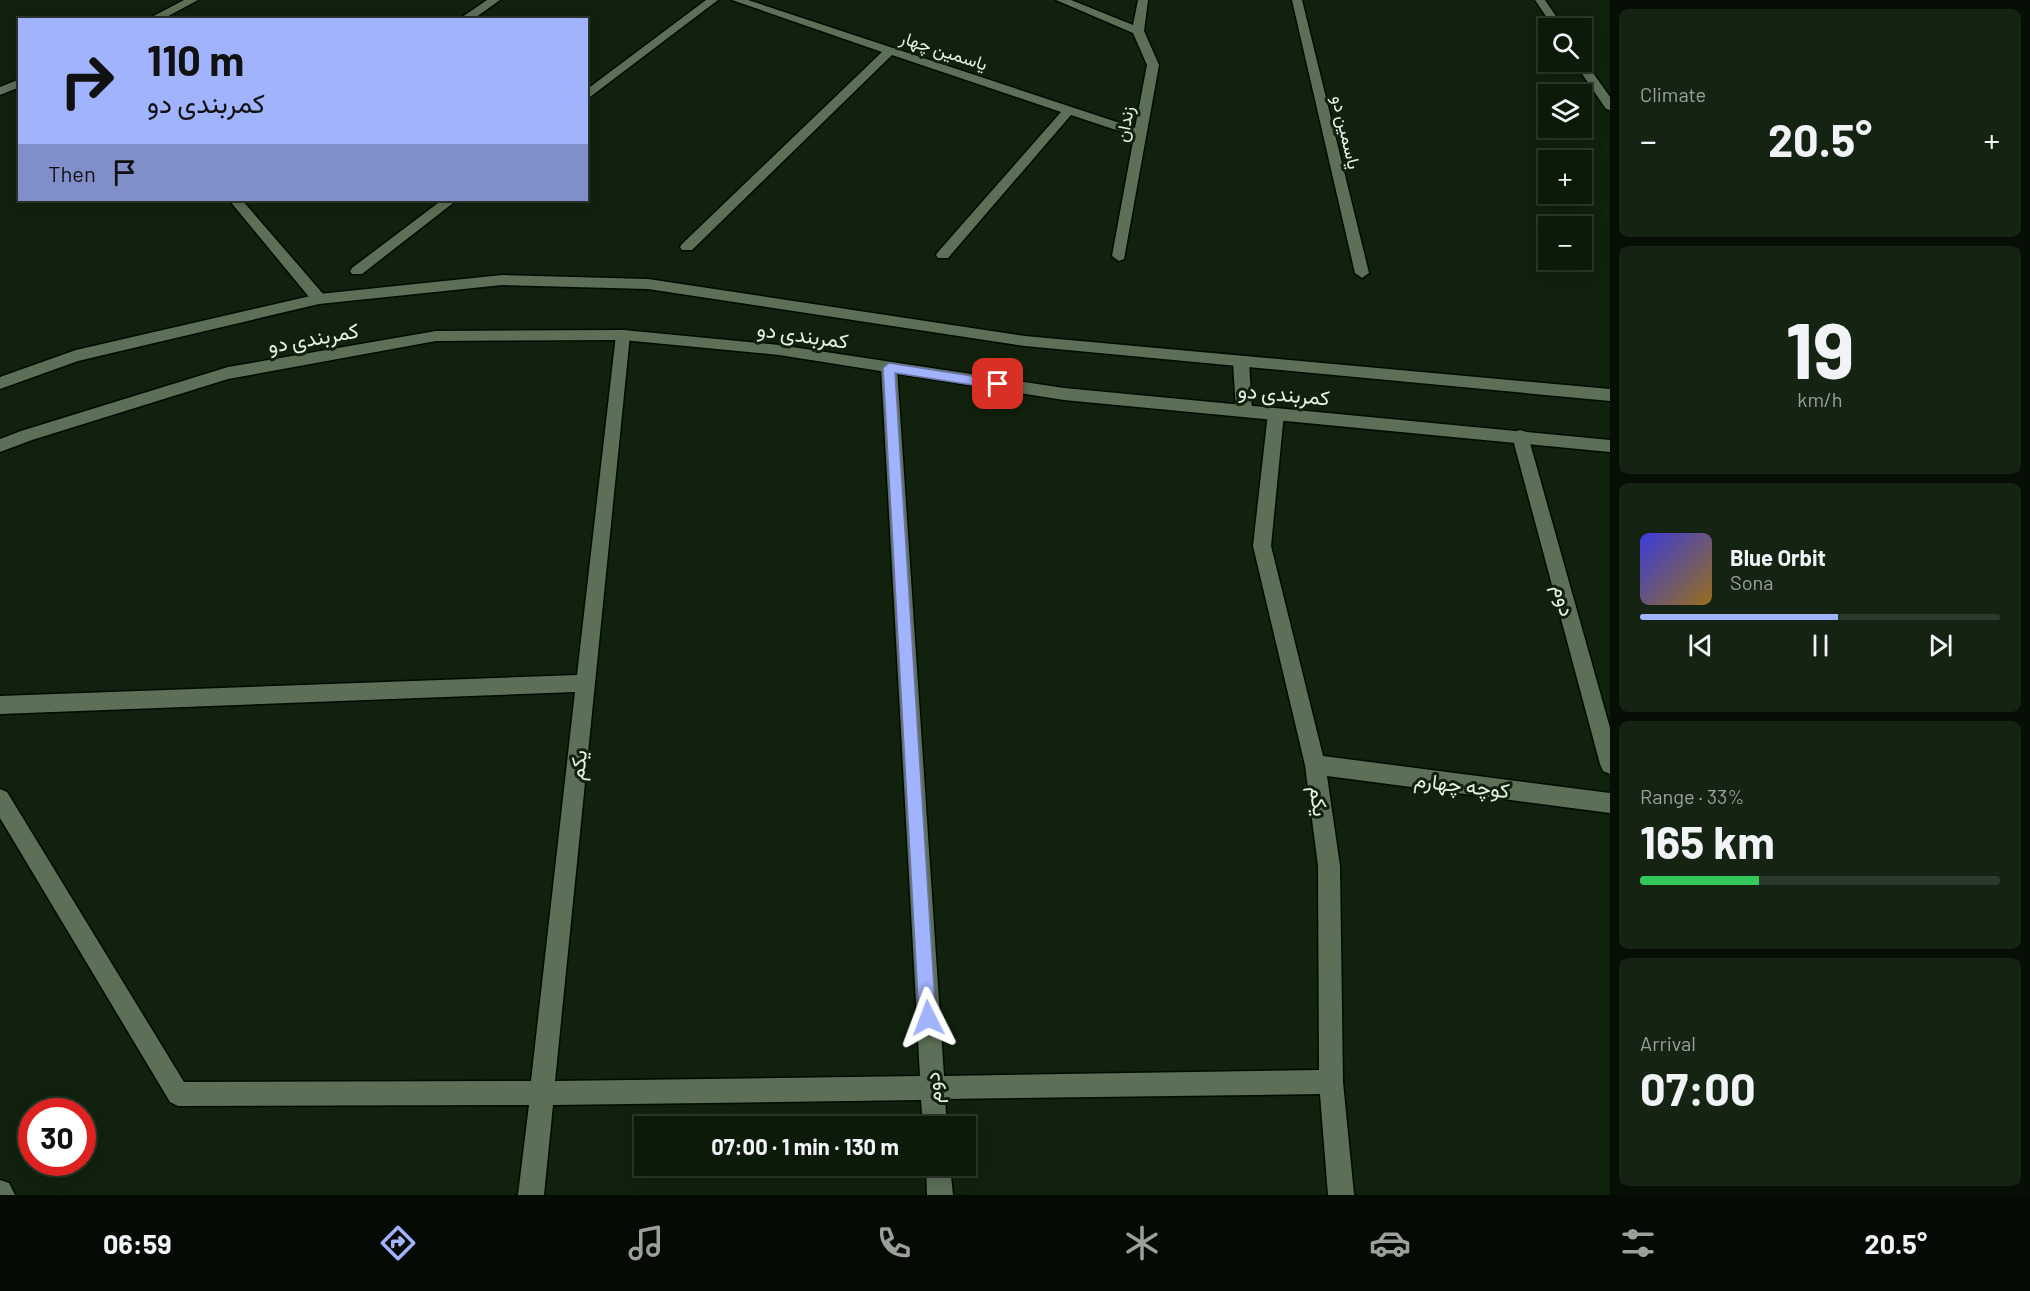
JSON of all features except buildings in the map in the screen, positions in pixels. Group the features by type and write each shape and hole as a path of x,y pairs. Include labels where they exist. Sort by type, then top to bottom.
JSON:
{"street":[{"path":"155,18 193,0"},
{"path":"466,18 495,0"},
{"path":"588,94 713,0"},
{"name":"یاسمین چهار","path":"737,0 1140,134"},
{"path":"1061,0 1138,31 1143,0"},
{"name":"یاسمین دو","path":"1297,0 1362,273"},
{"path":"1540,0 1552,18"},
{"name":"زندان","path":"1119,256 1152,65 1138,31"},
{"path":"687,247 890,51"},
{"path":"1587,72 1610,106"},
{"path":"2,87 18,83"},
{"path":"943,255 1069,110"},
{"path":"236,201 319,299"},
{"path":"357,271 449,201"},
{"name":"کمربندی دو","path":"0,383 76,356 319,299 502,280 648,284 1025,341 1610,395"},
{"name":"کمربندی دو","path":"0,446 59,425 238,371 436,336 623,335 779,351 1064,394 1610,446"},
{"name":"یکم","path":"531,1195 623,335"},
{"path":"1241,362 1244,411"},
{"name":"دوم","path":"889,368 934,1116"},
{"name":"یکم","path":"1276,413 1262,546 1315,765 1329,866 1331,1082 1341,1195"},
{"name":"دوم","path":"1520,436 1610,764"},
{"path":"0,705 586,683"},
{"name":"کوچه چهارم","path":"1315,765 1610,803"},
{"path":"0,800 178,1094 542,1093 1331,1082"},
{"path":"939,1176 940,1195"}],"route":[{"path":"928,1018 889,368 998,384"}]}
